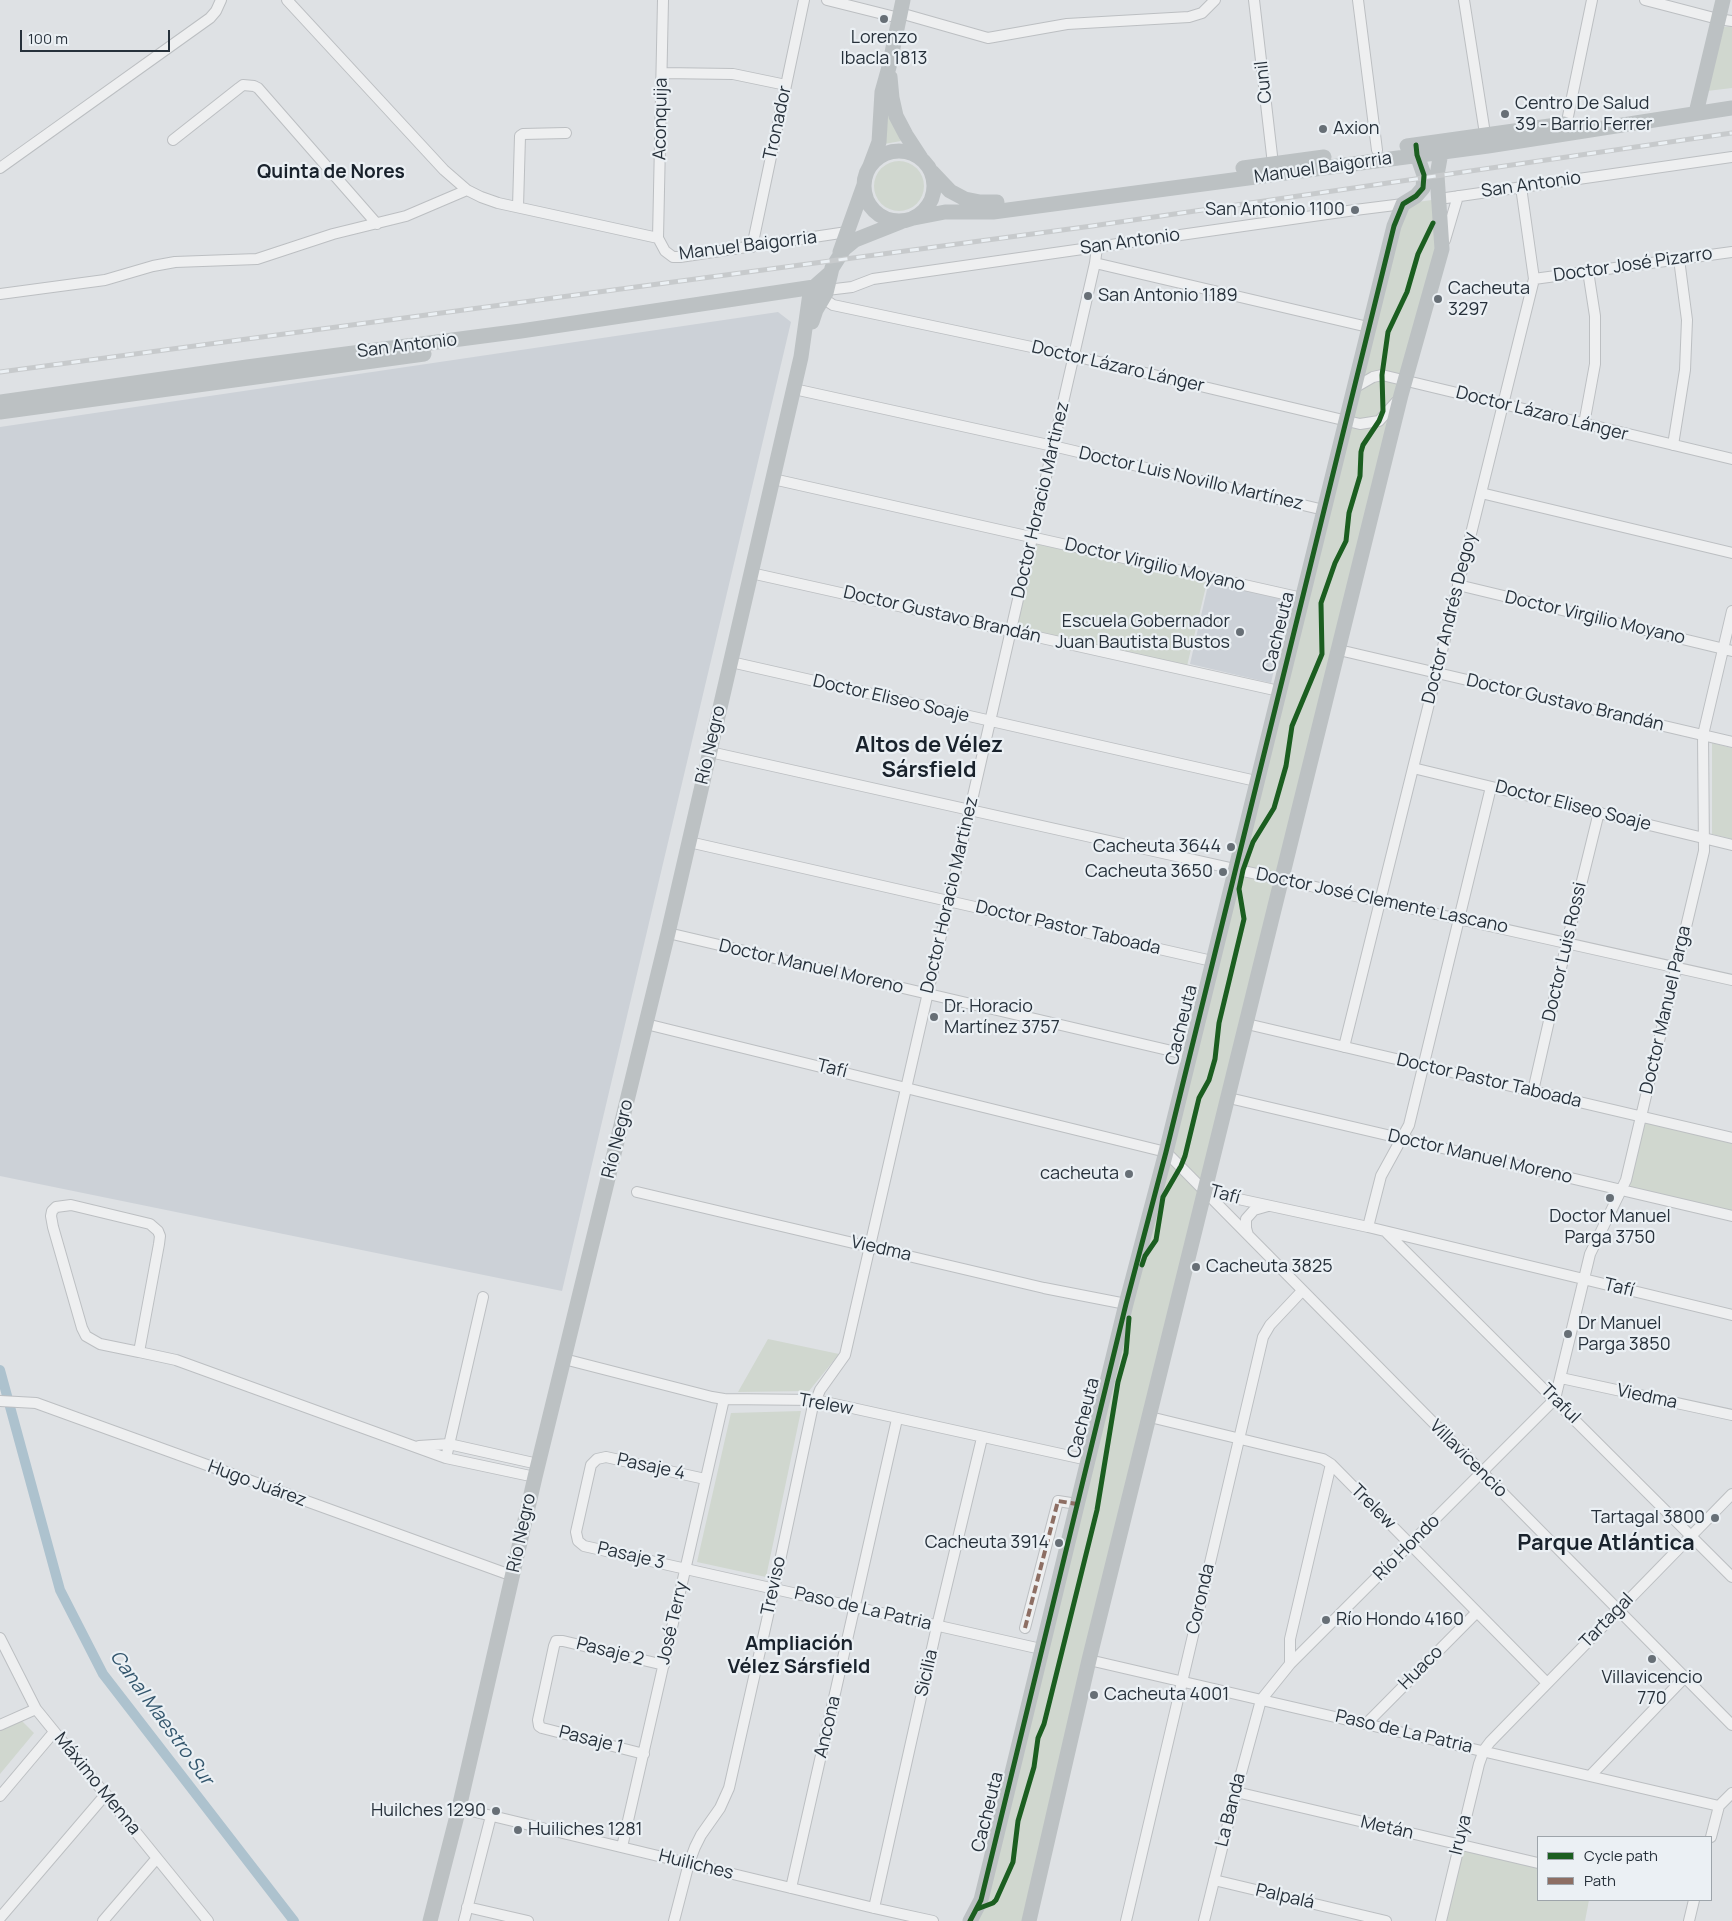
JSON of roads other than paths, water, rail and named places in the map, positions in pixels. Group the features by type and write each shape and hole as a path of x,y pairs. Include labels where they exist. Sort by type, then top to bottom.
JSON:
{"street":[{"path":"0,168 210,18 220,0"},
{"path":"287,0 444,170 467,190 481,197 518,207 658,238"},
{"name":"Aconquija","path":"658,238 663,0"},
{"name":"Tronador","path":"752,247 804,0"},
{"path":"827,0 901,10 988,38 1067,24 1189,17 1202,13 1215,0"},
{"name":"Cunil","path":"1254,0 1273,164"},
{"path":"1358,0 1377,150"},
{"path":"1464,0 1486,140"},
{"path":"1566,129 1592,0"},
{"path":"1645,0 1725,20"},
{"path":"1697,109 1725,20 1723,0"},
{"path":"890,67 892,98 896,116 906,135 932,172 934,180 933,195 926,208 909,219 894,221 884,218 869,204 865,195 864,185 879,142 881,98 890,67 901,10"},
{"path":"662,73 733,74 786,85"},
{"path":"173,140 238,88 243,85 254,86 258,88 377,224"},
{"name":"Manuel Baigorria","path":"909,219 945,212 993,212 1566,129 1697,109 1732,100"},
{"name":"Manuel Baigorria","path":"1697,109 1732,108"},
{"path":"518,207 520,136 523,134 566,133"},
{"path":"1442,147 1437,175 1442,249"},
{"name":"Manuel Baigorria","path":"932,172 956,195 972,201 994,202 1377,150 1416,150"},
{"name":"Cacheuta","path":"970,1921 981,1900 1126,1304 1166,1152 1394,226 1403,204 1416,196 1423,188 1424,175 1416,150"},
{"path":"869,167 880,157 893,152 908,152 921,158"},
{"name":"San Antonio","path":"0,412 480,347 819,295 852,287 872,279 1732,157"},
{"name":"Río Negro","path":"430,1921 459,1808 537,1470 668,933 801,357 819,295 839,255 864,185"},
{"name":"Doctor Andrés Degoy","path":"1344,1047 1534,279 1522,187"},
{"path":"0,294 105,280 153,266 175,262 257,259 333,234 406,216 467,190"},
{"path":"1029,1921 1089,1660 1403,388 1458,196"},
{"name":"Río Negro","path":"839,255 848,244 855,240 909,219"},
{"name":"Manuel Baigorria","path":"658,238 665,252 673,257 847,232"},
{"name":"Doctor Horacio Martinez","path":"863,1279 1074,356 1097,247"},
{"name":"Doctor José Pizarro","path":"1534,279 1732,252"},
{"path":"1674,445 1685,370 1686,320 1679,259"},
{"path":"1095,263 1368,327"},
{"path":"1584,424 1595,364 1595,316 1588,271"},
{"name":"San Antonio","path":"0,402 521,331 819,295"},
{"name":"Doctor Lázaro Lánger","path":"819,295 833,304 1074,356 1360,424 1380,421 1388,413 1403,388"},
{"name":"Doctor Lázaro Lánger","path":"1354,388 1377,376 1403,388 1503,404 1732,459"},
{"name":"Doctor Luis Novillo Martínez","path":"794,388 1053,446 1324,510"},
{"name":"Doctor Virgilio Moyano","path":"773,479 1302,598"},
{"path":"1481,493 1732,553"},
{"name":"Doctor Gustavo Brandán","path":"751,573 1278,691"},
{"name":"Doctor Virgilio Moyano","path":"1458,585 1727,649"},
{"name":"Doctor Manuel Parga","path":"1555,1399 1590,1254 1626,1180 1704,851 1703,735 1727,649 1732,611"},
{"name":"Doctor Gustavo Brandán","path":"1339,650 1732,742"},
{"name":"Doctor Eliseo Soaje","path":"731,662 1256,781"},
{"name":"Doctor José Clemente Lascano","path":"710,752 1732,980"},
{"name":"Doctor Eliseo Soaje","path":"1413,768 1732,845"},
{"path":"1368,1228 1382,1176 1409,1125 1491,787"},
{"name":"Doctor Luis Rossi","path":"1533,1091 1599,812"},
{"name":"Doctor Pastor Taboada","path":"689,842 1212,961"},
{"name":"Doctor Manuel Moreno","path":"668,933 1189,1056"},
{"name":"Tafí","path":"646,1024 1166,1152 1205,1191 1386,1232 1732,1315"},
{"name":"Doctor Pastor Taboada","path":"1247,1024 1732,1138"},
{"name":"Doctor Manuel Moreno","path":"1229,1098 1732,1216"},
{"name":"Villavicencio","path":"1205,1191 1732,1725"},
{"name":"Viedma","path":"637,1192 1044,1288 1126,1304"},
{"path":"140,1352 159,1244 160,1236 158,1231 150,1224 71,1205 56,1207 52,1211 51,1216 82,1328 86,1336 100,1344 176,1360 446,1458 537,1470"},
{"path":"1249,1236 1246,1228 1246,1219 1250,1213 1270,1206"},
{"name":"Traful","path":"1386,1232 1732,1577"},
{"name":"Treviso","path":"674,1921 689,1864 701,1835 720,1808 729,1788 812,1410 816,1400 845,1355 863,1279"},
{"name":"Coronda","path":"1126,1921 1263,1337 1270,1325 1302,1291"},
{"path":"446,1458 483,1297"},
{"name":"Trelew","path":"564,1359 724,1399 816,1400 1088,1460"},
{"name":"Viedma","path":"1561,1378 1732,1415"},
{"name":"José Terry","path":"622,1847 724,1399"},
{"name":"Río Hondo","path":"1261,1700 1290,1664 1555,1399"},
{"name":"Hugo Juárez","path":"1,1401 26,1402 45,1407 513,1576"},
{"name":"Trelew","path":"1150,1417 1323,1459 1331,1464 1547,1683"},
{"name":"Ancona","path":"791,1888 898,1419"},
{"name":"Sicilia","path":"874,1908 937,1626 982,1438"},
{"path":"416,1446 449,1444 537,1470"},
{"name":"Pasaje 4","path":"578,1541 576,1532 591,1465 597,1458 606,1457 705,1479"},
{"path":"1290,1664 1290,1639 1331,1464"},
{"name":"Tartagal","path":"1484,1750 1732,1494"},
{"path":"1025,1628 1058,1501 1077,1504"},
{"name":"Pasaje 3","path":"578,1541 584,1546 686,1569"},
{"name":"Paso de La Patria","path":"686,1569 1041,1649"},
{"name":"Huaco","path":"1366,1724 1476,1612"},
{"name":"Máximo Menna","path":"0,1639 36,1709 208,1921"},
{"name":"Pasaje 2","path":"539,1726 538,1720 556,1641 563,1641 664,1665"},
{"name":"Paso de La Patria","path":"1089,1660 1719,1806"},
{"path":"1590,1776 1685,1678"},
{"name":"La Banda","path":"1204,1921 1261,1700"},
{"path":"0,1725 36,1709"},
{"name":"Pasaje 1","path":"539,1726 644,1754"},
{"path":"0,1796 54,1732"},
{"name":"Iruya","path":"1441,1921 1484,1750"},
{"name":"Metán","path":"1236,1792 1537,1863"},
{"path":"1711,1836 1719,1806 1732,1793"},
{"path":"0,1918 106,1794"},
{"name":"Huiliches","path":"459,1808 933,1921"},
{"path":"464,1921 491,1816"},
{"path":"103,1921 157,1858"},
{"name":"Palpalá","path":"1214,1880 1386,1921"},
{"path":"1689,1921 1693,1901"},
{"path":"467,1907 528,1921"}],"waterway":[{"name":"Canal Maestro Sur","path":"0,1370 60,1590 103,1674 294,1921"}],"railway":[{"path":"0,372 1092,226 1732,133"}],"place":[{"name":"Lorenzo Ibacla 1813","path":"884,19"},
{"name":"Centro De Salud 39 - Barrio Ferrer","path":"1505,114"},
{"name":"Axion","path":"1323,129"},
{"name":"San Antonio 1100","path":"1355,210"},
{"name":"San Antonio 1189","path":"1088,296"},
{"name":"Cacheuta 3297","path":"1438,299"},
{"name":"Escuela Gobernador Juan Bautista Bustos","path":"1240,632"},
{"name":"Cacheuta 3644","path":"1231,847"},
{"name":"Cacheuta 3650","path":"1223,872"},
{"name":"Dr. Horacio Martínez 3757","path":"934,1017"},
{"name":"cacheuta","path":"1129,1174"},
{"name":"Doctor Manuel Parga 3750","path":"1610,1198"},
{"name":"Cacheuta 3825","path":"1196,1267"},
{"name":"Dr Manuel Parga 3850","path":"1568,1334"},
{"name":"Tartagal 3800","path":"1715,1518"},
{"name":"Cacheuta 3914","path":"1059,1543"},
{"name":"Río Hondo 4160","path":"1326,1620"},
{"name":"Villavicencio 770","path":"1652,1659"},
{"name":"Cacheuta 4001","path":"1094,1695"},
{"name":"Huilches 1290","path":"496,1811"},
{"name":"Huiliches 1281","path":"518,1830"}],"district":[{"name":"Quinta de Nores","path":"331,173"},
{"name":"Altos de Vélez Sársfield","path":"929,758"},
{"name":"Parque Atlántica","path":"1606,1544"},
{"name":"Ampliación Vélez Sársfield","path":"799,1656"}]}
